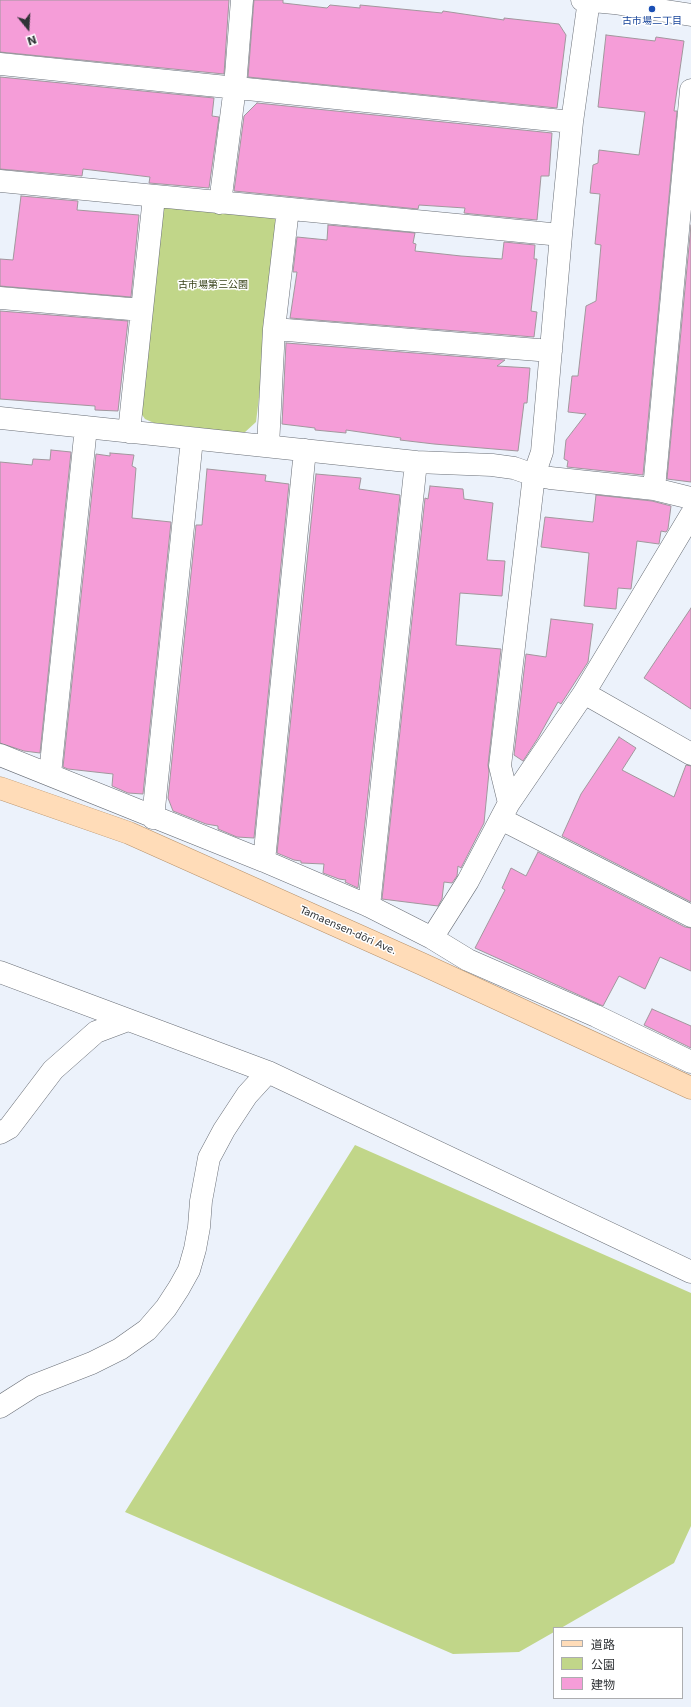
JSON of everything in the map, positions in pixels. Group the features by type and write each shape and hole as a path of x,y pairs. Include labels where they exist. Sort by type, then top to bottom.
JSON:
{"main road":[{"name":"Tamaensen-dōri Ave.","path":"0,788 129,833 422,964 691,1088"}],"street":[{"path":"220,203 235,87 242,0"},
{"path":"505,811 500,766 534,475 542,452 572,122 587,1 614,3 691,15"},
{"path":"0,64 572,122"},
{"path":"654,489 691,90"},
{"path":"0,181 561,235"},
{"path":"129,432 154,197"},
{"path":"268,446 274,329 288,209"},
{"path":"0,298 142,310"},
{"path":"274,329 551,351"},
{"path":"0,418 416,462 492,465 514,468 534,475 654,489 691,498"},
{"path":"50,774 86,427"},
{"path":"153,818 192,439"},
{"path":"264,861 305,450"},
{"path":"370,906 416,462"},
{"path":"432,938 468,881 505,811 584,693 691,515"},
{"path":"584,693 691,754"},
{"path":"0,755 50,774 153,818 264,861 370,906 432,938 468,960 596,1016 691,1062"},
{"path":"505,811 691,916"},
{"path":"0,972 268,1072 691,1272"},
{"path":"0,1133 9,1128 53,1070 96,1032 128,1020"},
{"path":"0,1407 33,1386 92,1363 120,1349 147,1330 166,1308 189,1270 195,1249 201,1201 209,1158 224,1130 247,1095 268,1072"}],"green space":[{"name":"古市場第三公園","path":"162,207 274,214 280,224 256,422 244,433 154,423 145,419 140,412"},
{"path":"355,1145 691,1293 691,1526 674,1563 563,1627 553,1627 553,1633 519,1652 453,1654 125,1512"}],"building":[{"path":"0,0 229,0 224,74 0,52"},
{"path":"254,0 283,0 283,3 327,8 330,5 360,8 360,5 442,13 443,11 504,20 504,18 559,24 566,35 557,108 248,77"},
{"path":"606,35 655,41 656,37 684,41 674,111 677,111 643,475 567,467 568,461 564,459 566,440 586,414 568,412 572,376 578,376 586,306 596,301 601,245 595,244 600,194 590,193 593,165 598,163 599,150 639,155 645,112 598,107"},
{"path":"0,77 214,98 212,116 219,117 209,188 149,183 150,177 83,169 82,176 0,169"},
{"path":"257,103 552,133 549,176 541,176 537,220 464,213 465,208 419,205 418,209 234,191 244,116"},
{"path":"21,196 78,201 77,210 139,215 131,297 0,286 0,259 13,260"},
{"path":"328,225 415,233 413,243 416,244 415,251 461,256 502,259 504,242 535,245 534,259 537,259 531,311 537,312 534,337 290,318 297,272 293,272 297,237 327,240"},
{"path":"691,225 691,482 667,479"},
{"path":"0,311 128,321 118,411 95,410 95,406 0,399"},
{"path":"286,343 505,360 497,366 530,368 527,403 524,403 518,451 434,444 400,440 401,438 346,430 346,433 315,430 315,428 282,424"},
{"path":"51,450 71,452 40,753 24,751 0,743 0,462 32,465 33,459 50,460"},
{"path":"110,453 134,455 132,466 136,468 132,518 171,522 143,794 128,793 112,786 113,774 68,769 63,767 96,454 110,456"},
{"path":"207,469 266,475 265,481 289,484 254,838 237,837 218,829 218,826 206,824 173,811 168,798 196,525 202,525"},
{"path":"316,474 361,478 359,489 400,495 358,888 345,882 346,880 323,873 324,864 301,863 301,861 294,860 277,853"},
{"path":"430,486 463,489 464,499 493,503 487,560 505,561 502,596 460,593 456,645 501,649 488,765 489,772 484,823 461,868 458,866 457,876 452,883 444,882 442,899 438,906 382,899 425,498 428,499"},
{"path":"596,495 652,501 671,506 668,529 666,532 661,531 659,544 637,541 631,589 618,588 616,609 584,606 589,553 541,547 545,517 593,522"},
{"path":"691,608 691,709 644,678"},
{"path":"551,619 593,624 588,662 561,704 558,702 523,761 514,755 526,654 546,657"},
{"path":"619,737 636,748 622,770 674,797 686,765 691,766 691,902 562,836 581,794"},
{"path":"538,852 685,927 691,928 691,971 660,957 645,989 619,976 603,1006 475,948 505,890 502,888 511,868 526,876"},
{"path":"652,1009 691,1026 691,1048 644,1025"}],"place":[{"name":"古市場二丁目","path":"652,9"}]}
